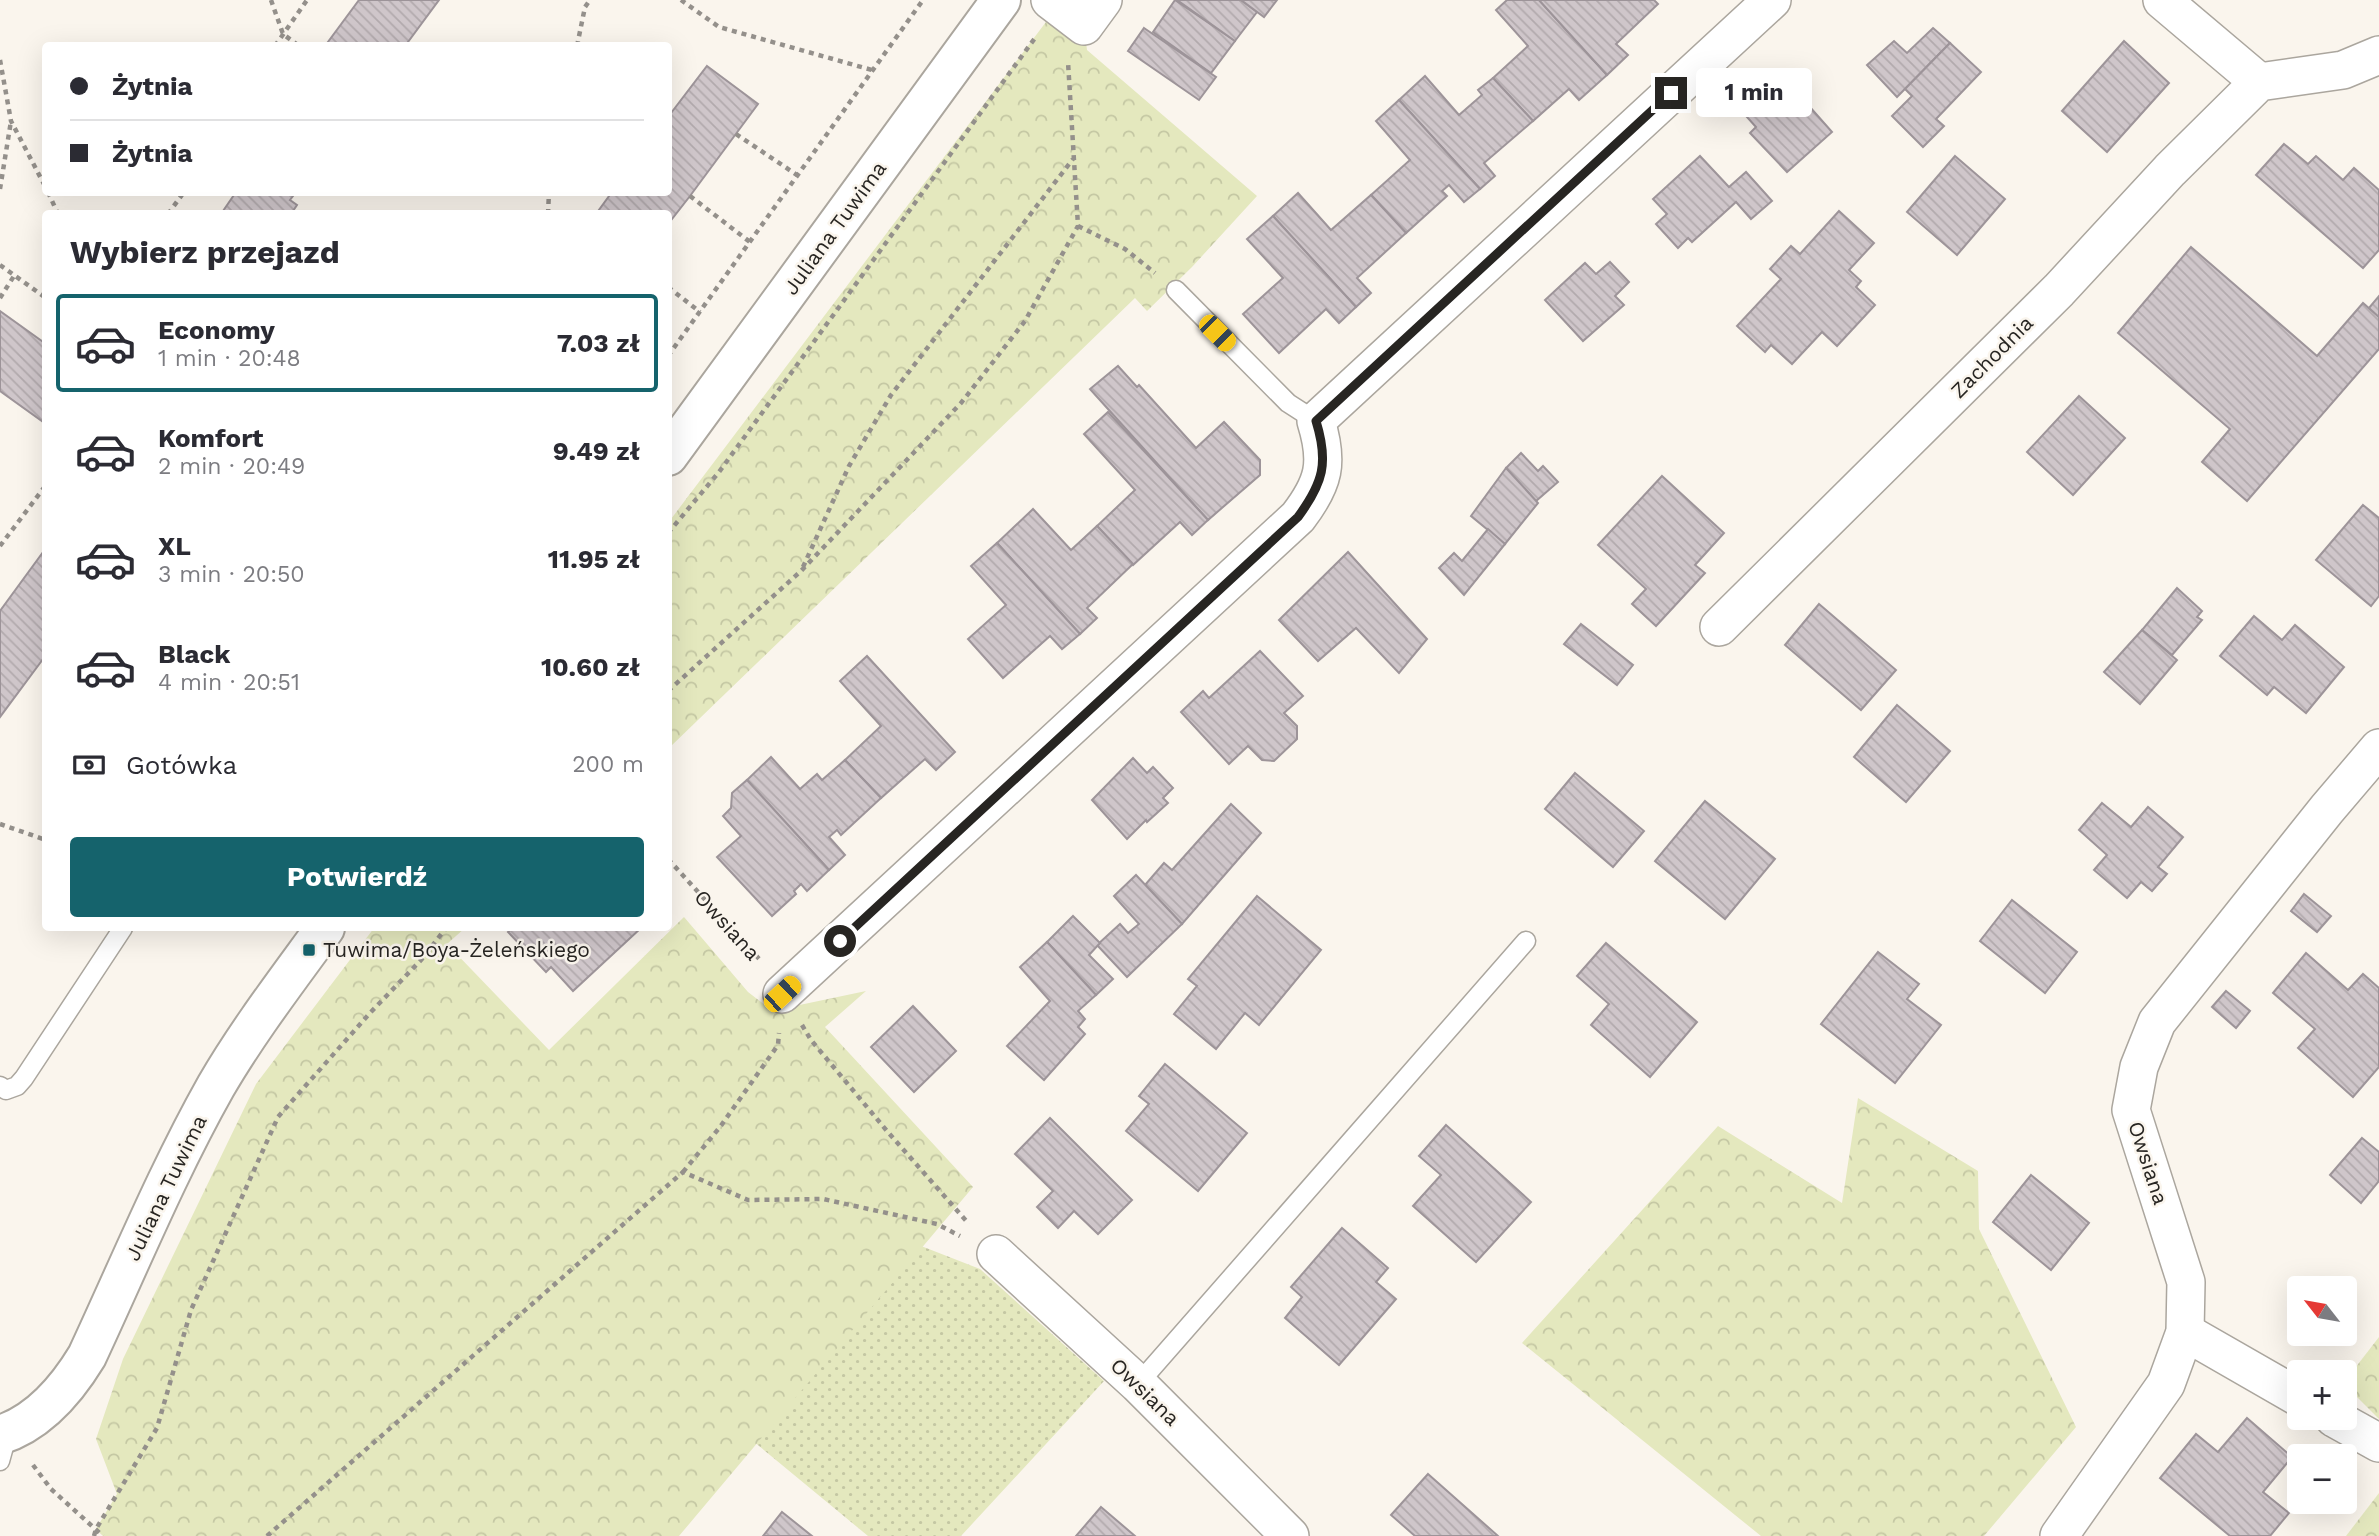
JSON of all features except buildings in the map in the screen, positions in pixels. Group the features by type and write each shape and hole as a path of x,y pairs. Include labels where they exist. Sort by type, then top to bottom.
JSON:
{"street":[{"name":"Juliana Tuwima","path":"672,451 1002,0"},
{"path":"782,994 1298,517 1314,496 1323,468 1323,444 1316,421 1772,0"},
{"path":"2162,0 2259,82 2343,69 2379,55"},
{"name":"Zachodnia","path":"1719,626 2059,290 2170,170 2259,82"},
{"name":"Owsiana","path":"2059,1536 2166,1384 2185,1332 2186,1282 2131,1110 2139,1067 2157,1022 2379,747"},
{"name":"Juliana Tuwima","path":"3,1442 44,1409 77,1372 217,1085 243,1042 323,931"},
{"name":"Owsiana","path":"996,1254 1138,1384 1290,1536"},
{"path":"2185,1332 2287,1391"},
{"path":"2356,1430 2379,1443"}],"lane":[{"path":"1176,289 1199,316 1288,403 1316,421"},
{"path":"0,1086 6,1090 17,1086 24,1078 121,931"},
{"path":"1138,1384 1526,941"}],"path":[{"path":"271,0 283,34 294,42"},
{"path":"278,42 307,0"},
{"path":"578,42 584,7 590,0"},
{"path":"672,347 700,312 923,0"},
{"path":"683,1 719,27 872,69"},
{"path":"672,687 801,571 961,403 1025,321 1079,226 1068,59 1074,8"},
{"path":"672,528 719,472 1074,8"},
{"path":"0,61 12,121 42,180"},
{"path":"0,189 12,121"},
{"path":"736,134 797,176"},
{"path":"801,571 849,466 891,395 1074,158"},
{"path":"690,196 750,242"},
{"path":"1079,226 1125,249 1176,289"},
{"path":"0,265 42,295"},
{"path":"0,298 14,276"},
{"path":"672,290 700,312"},
{"path":"0,546 42,490"},
{"path":"0,824 42,839"},
{"name":"Owsiana","path":"672,863 760,960 811,1040 996,1254"},
{"path":"94,1536 156,1427 191,1310 278,1117 421,960 444,931"},
{"path":"267,1536 683,1172 720,1127 778,1045 782,994"},
{"path":"683,1172 748,1200 823,1199 937,1224 996,1254"},
{"path":"3,1442 103,1536"}],"green space":[{"path":"1058,6 1084,26 1087,50 1257,196 1192,267 1147,311 1135,298 672,745 672,518"},
{"path":"684,917 748,992 765,1005 790,1007 866,991 825,1027 973,1187 679,1536 103,1536 96,1529 117,1494 96,1439 123,1359 256,1084 372,931 462,931 447,944 549,1050"},
{"path":"1858,1098 1978,1171 1979,1229 2076,1427 1984,1536 1761,1536 1522,1343 1718,1126 1842,1203"},
{"path":"852,1219 980,1269 1104,1381 961,1536 868,1536 753,1441 323,1536"},
{"path":"2379,1337 2379,1419 2357,1397 2357,1365"},
{"path":"2379,1493 2379,1536 2346,1536"}],"place":[{"name":"Tuwima/Boya-Żeleńskiego","path":"309,950"}],"route":[{"path":"840,941 1298,517 1314,496 1323,468 1323,444 1316,421 1671,93"}]}
